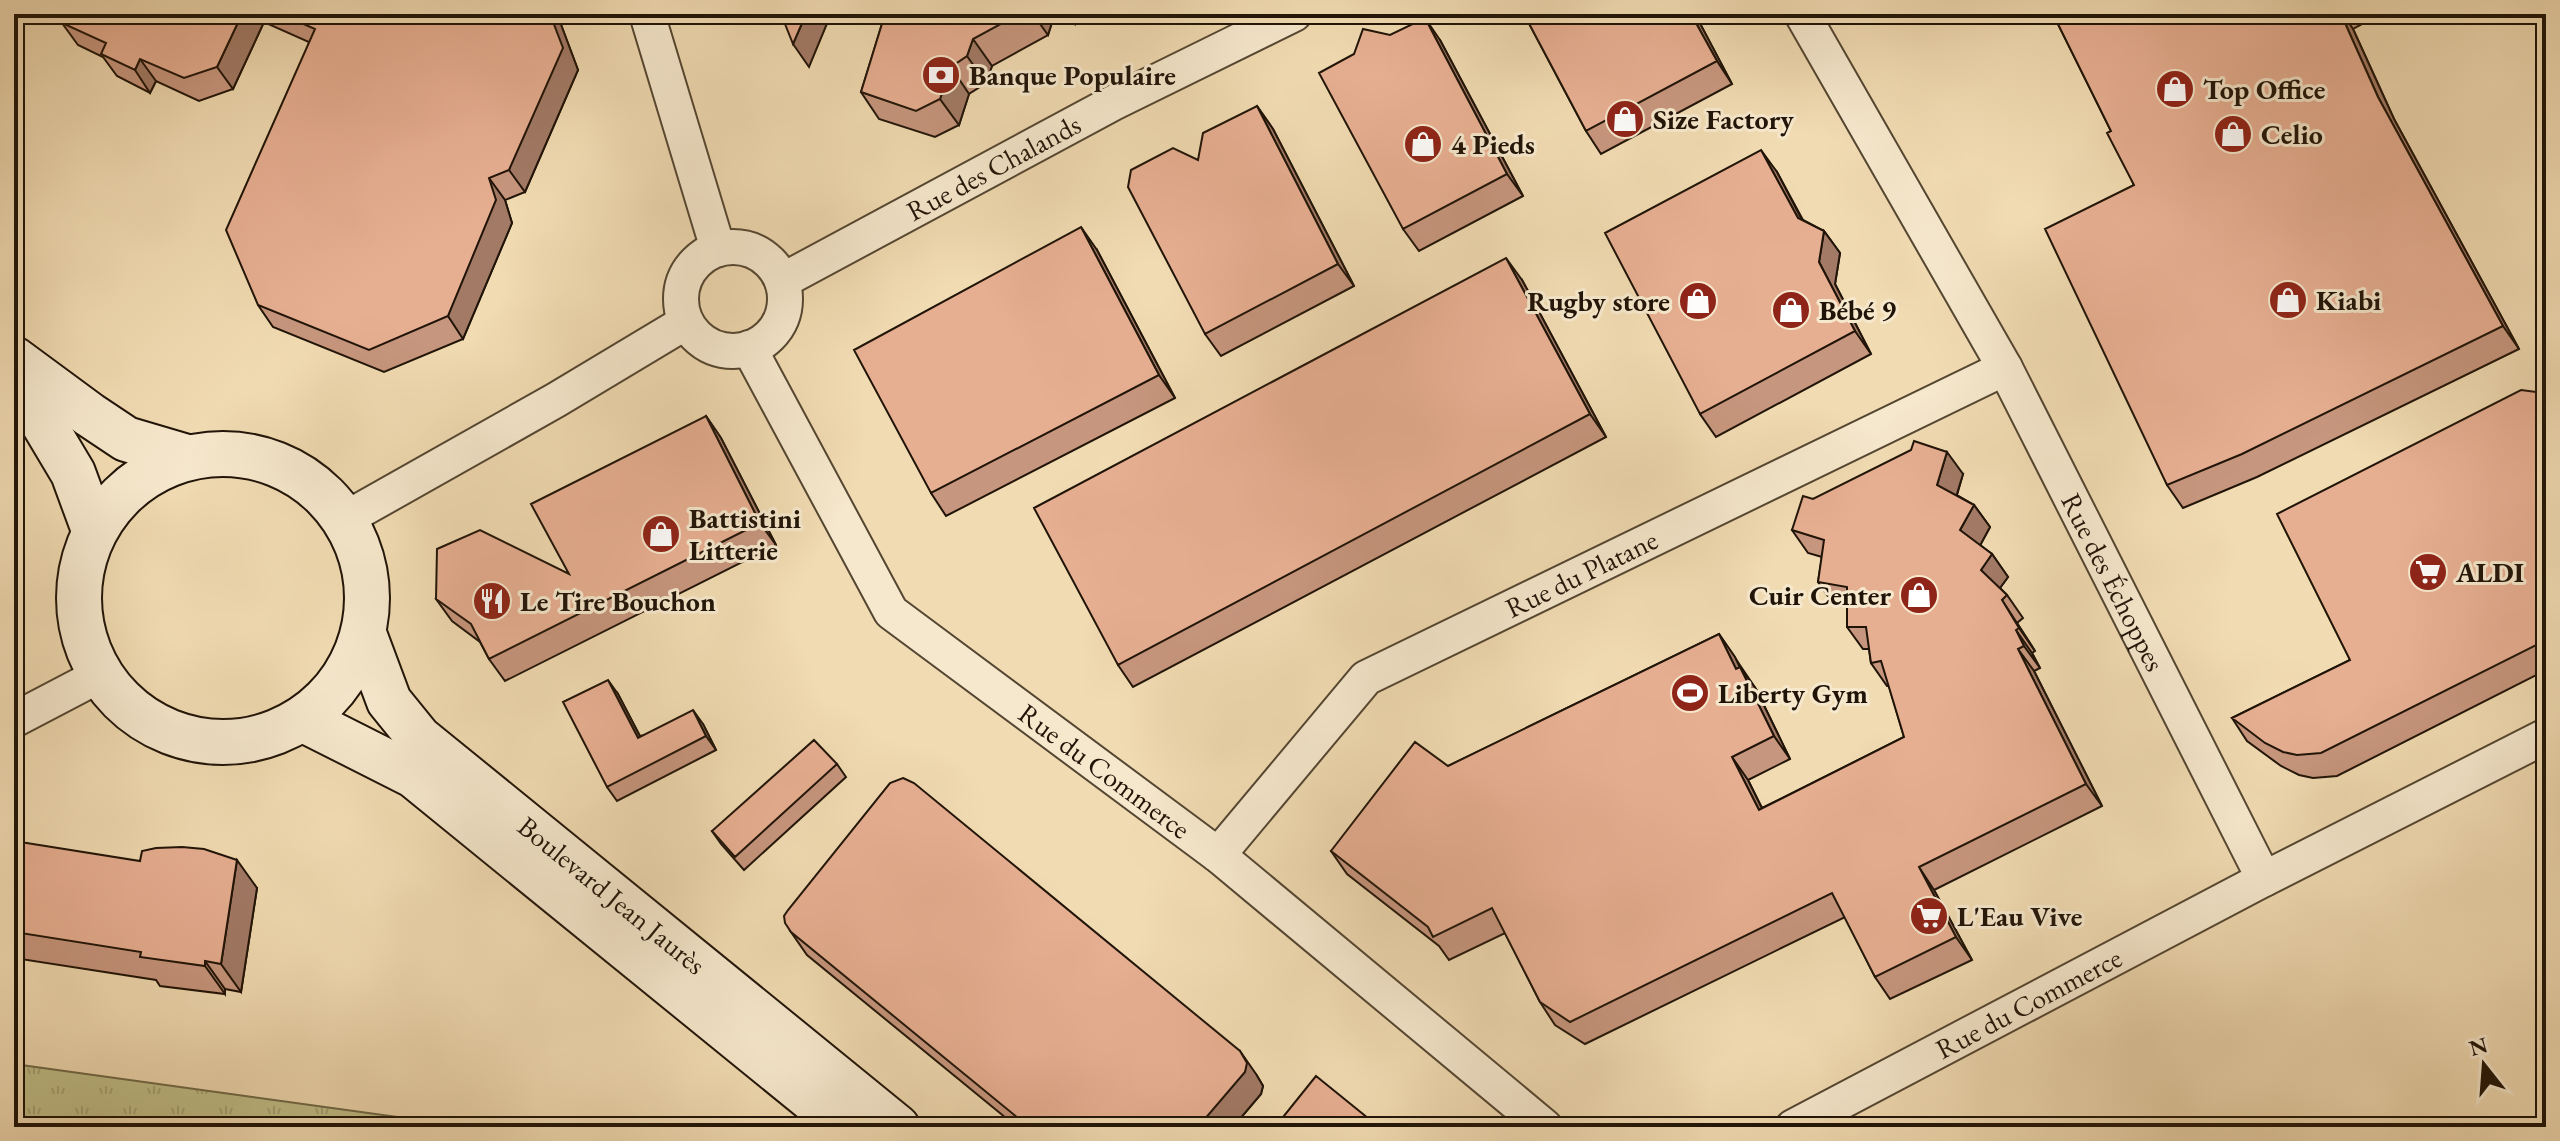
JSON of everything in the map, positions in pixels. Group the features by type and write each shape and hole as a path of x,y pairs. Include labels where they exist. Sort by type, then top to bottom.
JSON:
{"street":[{"path":"647,14 718,249"},
{"name":"Rue des Chalands","path":"782,281 1113,103 1294,14"},
{"name":"Rue des Échoppes","path":"1802,14 2005,368 2264,879"},
{"path":"734,247 763,257 782,281 785,298 782,314 769,335 749,348 734,351 720,349 694,334 686,322 681,307 685,278 704,255 718,249 734,247"},
{"path":"345,519 556,400 686,322"},
{"name":"Rue du Commerce","path":"749,348 891,612 1218,855 1545,1127"},
{"path":"14,359 126,439 187,457"},
{"name":"Rue du Platane","path":"1218,855 1366,678 2005,368"},
{"path":"14,374 73,473 94,530"},
{"path":"232,453 276,462 315,486 345,519 362,555 368,595 364,634 351,667 329,696 302,719 260,738 214,742 169,733 130,709 100,675 84,640 78,603 81,566 94,530 118,497 150,473 187,457 232,453"},
{"name":"Boulevard Jean Jaurès","path":"364,634 389,701 419,738 897,1127"},
{"path":"14,720 100,675"},
{"name":"Boulevard Jean Jaurès","path":"302,719 413,775 846,1127"},
{"path":"2264,879 2546,736"},
{"name":"Rue du Commerce","path":"1793,1127 2264,879"}],"green space":[{"path":"14,1064 470,1127 14,1127"}],"building":[{"path":"58,14 242,14 217,67 184,78 140,59 135,70 101,54 106,43 62,23"},
{"path":"281,14 550,14 563,48 509,170 489,178 496,200 448,316 369,350 258,305 226,230 315,29"},
{"path":"781,14 806,14 793,44"},
{"path":"885,14 1019,14 973,39 967,56 951,67 940,99 916,111 861,92"},
{"name":"Size Factory","path":"1524,14 1691,14 1717,61 1586,131"},
{"name":"Kiabi","path":"2053,14 2341,14 2378,97 2503,326 2242,454 2167,485 2045,229 2134,185"},
{"name":"4 Pieds","path":"1425,18 1507,174 1403,229 1319,73 1354,54 1363,29 1390,35"},
{"path":"1257,106 1338,264 1205,334 1128,187 1131,170 1173,148 1198,160 1203,133"},
{"path":"1761,150 1798,218 1824,231 1819,262 1855,331 1700,414 1605,233"},
{"path":"1081,227 1159,375 931,493 854,350"},
{"path":"1506,258 1590,414 1118,665 1034,508"},
{"name":"ALDI","path":"2521,390 2543,393 2546,399 2546,640 2321,753 2297,755 2283,752 2265,743 2232,718 2350,660 2277,514"},
{"path":"706,416 760,523 489,659 471,624 436,599 437,549 480,530 569,574 531,504"},
{"path":"1914,441 1947,452 1937,485 1974,505 1960,530 1992,554 1981,570 2007,595 2002,600 2019,628 2016,630 2024,646 2018,649 2086,784 1919,867 1956,937 1875,977 1832,893 1570,1022 1540,1002 1492,908 1433,937 1428,927 1331,851 1415,742 1448,766 1719,634 1736,669 1740,667 1774,736 1732,757 1759,810 1904,737 1881,661 1871,663 1866,627 1847,627 1847,587 1818,582 1824,540 1792,530 1803,496 1813,499 1911,450"},
{"path":"608,680 638,738 693,710 706,736 607,787 563,702"},
{"path":"814,740 837,764 735,857 712,831"},
{"path":"903,778 914,783 1240,1051 1247,1063 1245,1072 1198,1127 1029,1127 791,932 784,916 788,910 890,783"},
{"path":"14,841 140,861 142,851 182,847 204,849 237,860 221,964 205,961 205,966 140,957 141,952 14,932"},
{"path":"1316,1076 1379,1127 1275,1127"}],"place":[{"name":"Banque Populaire","path":"941,75"},
{"name":"Top Office","path":"2175,89"},
{"name":"Size Factory","path":"1625,119"},
{"name":"Celio","path":"2233,134"},
{"name":"4 Pieds","path":"1423,144"},
{"name":"Kiabi","path":"2288,300"},
{"name":"Rugby store","path":"1698,301"},
{"name":"Bébé 9","path":"1791,310"},
{"name":"Battistini Litterie","path":"661,534"},
{"name":"ALDI","path":"2428,572"},
{"name":"Cuir Center","path":"1919,595"},
{"name":"Le Tire Bouchon","path":"492,601"},
{"name":"Liberty Gym","path":"1690,693"},
{"name":"L'Eau Vive","path":"1929,916"}]}
